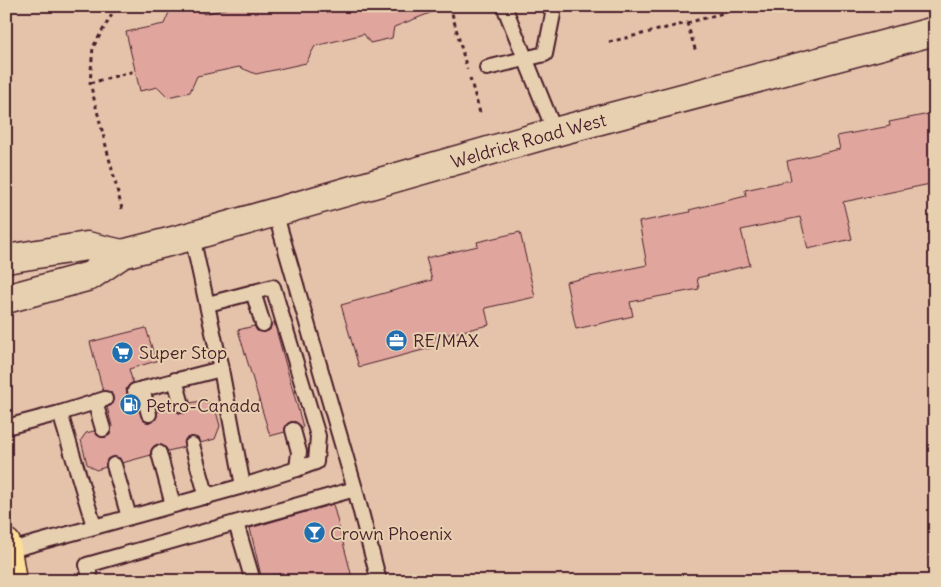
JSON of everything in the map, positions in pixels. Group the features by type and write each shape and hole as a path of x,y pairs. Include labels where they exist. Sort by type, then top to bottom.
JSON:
{"main road":[{"path":"7,547 12,581"}],"street":[{"name":"Weldrick Road West","path":"6,299 90,276 122,254 192,236 555,132 935,31"},
{"name":"Weldrick Road West","path":"6,259 87,246 122,254"}],"lane":[{"path":"504,6 555,132"},
{"path":"487,68 545,54 553,14 550,6"},
{"path":"276,212 355,489 378,581"},
{"path":"192,236 208,304 243,486"},
{"path":"7,547 207,497 297,470 316,462 318,436 273,287 208,304"},
{"path":"253,292 264,324"},
{"path":"149,414 139,390 221,369"},
{"path":"175,380 182,406"},
{"path":"6,427 100,401 103,428"},
{"path":"60,413 94,526"},
{"path":"293,430 299,452 297,470"},
{"path":"192,445 207,497"},
{"path":"159,453 173,505"},
{"path":"114,465 129,516"},
{"path":"92,581 87,565 355,489"},
{"path":"236,523 252,581"}],"path":[{"path":"122,209 90,83 93,47 114,11 123,6"},
{"path":"450,6 480,113"},
{"path":"608,42 734,10 736,6"},
{"path":"687,23 696,52"},
{"path":"90,83 135,71"}],"building":[{"path":"194,6 204,14 236,6 443,6 443,8 394,27 392,38 370,43 364,34 315,46 306,63 256,74 239,67 197,76 190,92 168,97 158,87 140,91 126,32 164,24 170,10"},
{"path":"929,114 935,139 935,183 843,202 852,239 808,249 800,217 741,230 750,265 697,278 699,289 630,302 633,316 576,329 566,282 647,265 639,222 690,212 689,210 746,196 745,190 791,180 787,161 840,149 837,136 890,126 889,122"},
{"path":"520,232 535,297 485,308 489,325 436,337 438,346 359,367 341,305 432,280 426,258 478,246 477,242"},
{"path":"274,322 303,427 301,428 296,422 290,422 285,427 285,432 270,436 238,330 254,326 257,331 265,332 270,330 271,323"},
{"path":"146,328 156,361 129,369 133,383 126,389 128,397 136,400 143,420 152,422 157,417 157,412 174,408 179,413 185,413 189,411 190,403 201,401 214,404 220,426 215,439 200,443 198,438 190,437 185,439 184,447 168,451 165,447 157,444 153,447 151,455 122,463 120,458 112,457 107,459 106,467 96,470 87,464 81,440 86,433 94,431 100,437 110,435 112,426 107,407 112,405 113,397 111,392 103,391 90,342"},
{"path":"333,504 353,581 284,581 282,574 261,576 250,528"}],"place":[{"name":"RE/MAX","path":"397,340"},
{"name":"Super Stop","path":"123,352"},
{"name":"Petro-Canada","path":"130,405"},
{"name":"Crown Phoenix","path":"314,533"}]}
